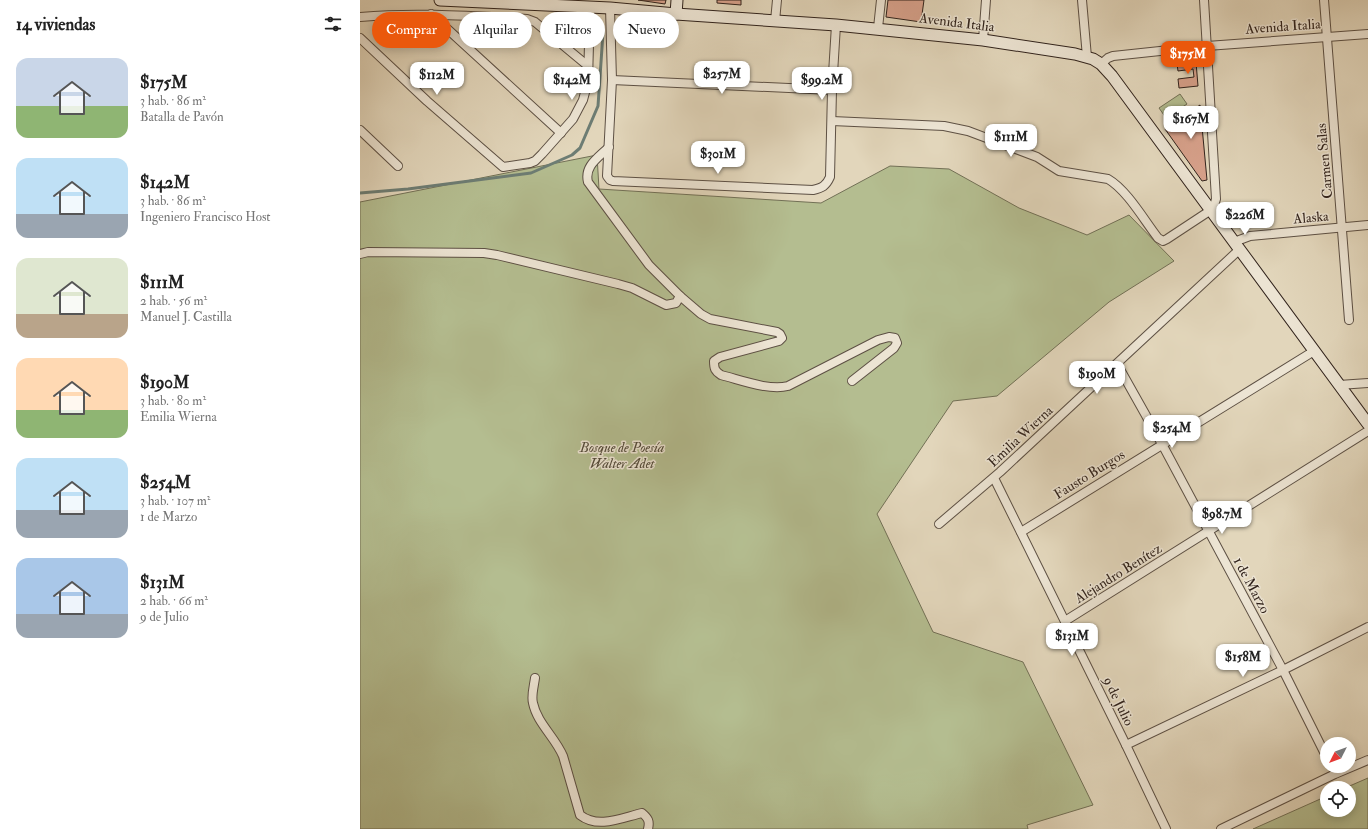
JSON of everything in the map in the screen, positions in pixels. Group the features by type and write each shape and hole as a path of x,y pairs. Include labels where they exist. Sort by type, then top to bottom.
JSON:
{"main road":[{"name":"Avenida Italia","path":"440,0 572,3 590,7 654,12"},
{"path":"676,12 677,0"},
{"name":"Avenida Italia","path":"679,14 878,28 983,40 1065,52 1087,57 1101,64"},
{"path":"1101,64 1112,76 1368,424"}],"street":[{"path":"775,21 777,0"},
{"path":"878,28 881,0"},
{"path":"983,40 986,0"},
{"path":"1082,0 1087,57"},
{"path":"832,121 944,126 968,131 1037,157 1059,171 1108,179 1115,183 1123,191 1158,238 1163,241 1211,210 1216,199 1217,191 1204,0"},
{"name":"Carmen Salas","path":"1324,0 1343,227 1349,320"},
{"path":"360,38 427,101 503,167 530,163 535,160 573,119 583,100 588,81 590,7"},
{"path":"610,8 612,80 607,176 610,180 813,190 824,187 830,177 832,90 836,25"},
{"path":"451,15 528,19 535,22 588,66"},
{"path":"360,18 372,17"},
{"path":"451,32 561,133"},
{"name":"Avenida Italia","path":"1101,64 1113,56 1207,46 1368,34"},
{"path":"612,80 832,90"},
{"path":"360,130 398,166"},
{"path":"609,147 588,168 586,176 588,182 641,256 680,296 701,314 710,319 777,332 782,338 779,341 720,357 714,361 714,368 716,371 722,375 781,388 788,386 878,340 889,337 895,338 897,343 894,348 852,381"},
{"name":"Alaska","path":"1237,246 1250,236 1368,225"},
{"name":"Emilia Wierna","path":"939,524 994,478 1116,364 1237,246"},
{"path":"360,254 368,252 484,253 526,261 632,288 666,305 676,303 680,296"},
{"name":"Fausto Burgos","path":"1021,532 1314,351"},
{"name":"1 de Marzo","path":"1116,364 1122,372 1162,444 1283,670 1320,744"},
{"path":"1339,385 1368,383"},
{"name":"Alejandro Benítez","path":"1065,621 1368,431"},
{"name":"9 de Julio","path":"994,478 1166,829"},
{"path":"1126,745 1283,670 1368,627"},
{"path":"535,678 532,702 536,713 560,748 580,815 590,822 603,825 642,813 647,817 650,823 648,829"},
{"path":"1221,829 1335,774 1368,760"}],"green space":[{"path":"1180,94 1187,104 1166,118 1159,108"},
{"name":"Bosque de Poesía Walter Adet","path":"597,155 599,189 821,203 890,166 949,169 1019,208 1087,235 1129,215 1174,261 1109,302 997,396 953,401 877,514 933,632 1023,662 1093,805 1027,825 1028,829 360,829 360,202"},
{"path":"1368,778 1368,829 1253,829 1320,799 1320,817 1356,817 1356,783"}],"building":[{"path":"638,0 666,0 665,4"},
{"path":"717,0 741,0 741,5 717,3"},
{"path":"888,0 924,0 921,22 886,17"},
{"path":"1196,62 1198,86 1179,88 1178,79 1194,77 1193,69 1178,71 1177,64"},
{"path":"1200,105 1207,180 1202,181 1165,129"}],"waterway":[{"path":"360,193 408,189 531,173 572,155 580,148 598,106 602,48"}]}
